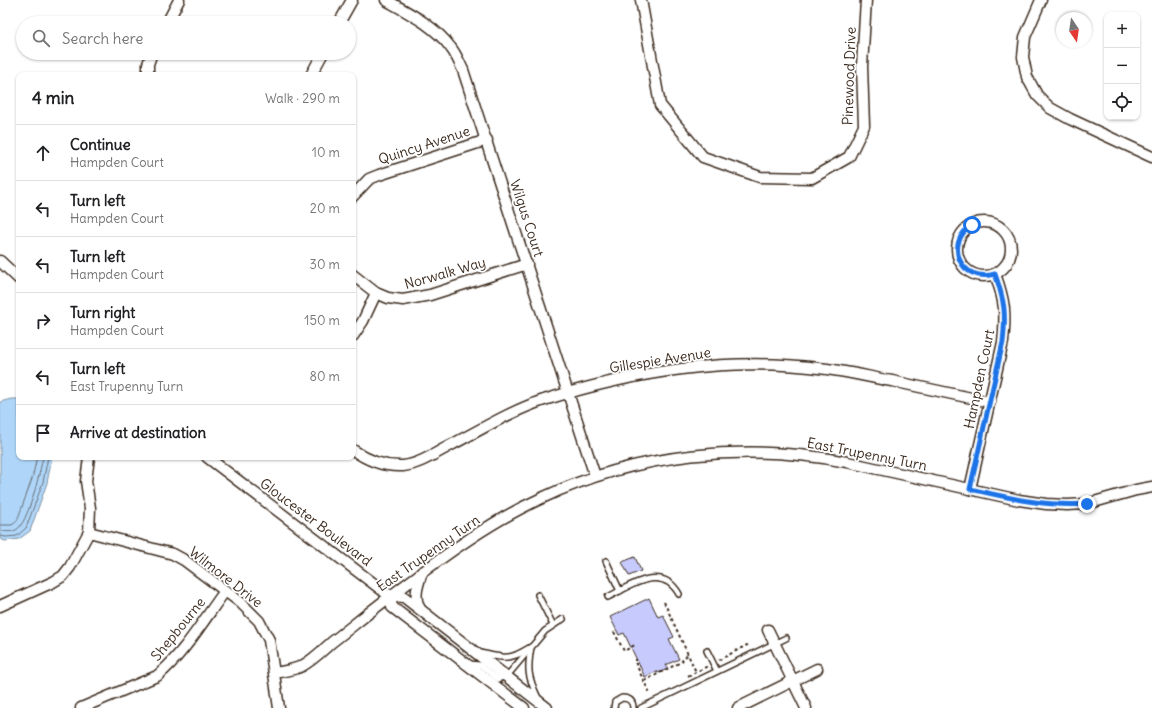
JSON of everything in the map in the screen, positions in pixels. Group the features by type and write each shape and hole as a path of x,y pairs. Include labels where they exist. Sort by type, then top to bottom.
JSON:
{"street":[{"path":"171,16 179,0"},
{"path":"343,16 352,0"},
{"name":"Wilgus Court","path":"386,0 428,25 445,39 453,49 468,82 595,476"},
{"name":"Pinewood Drive","path":"642,0 660,105 703,157 760,177 812,178 849,157 864,126 862,66 866,0"},
{"path":"1041,0 1025,37 1022,57 1027,77 1037,95 1050,108 1070,119 1152,157"},
{"path":"148,72 149,60"},
{"path":"313,72 319,60"},
{"name":"Quincy Avenue","path":"356,193 369,180 378,174 486,140"},
{"path":"983,222 994,224 1004,230 1011,241 1012,249 1009,261 1005,267 995,274 977,276 970,273 960,261 957,253 958,240 966,228 983,222"},
{"path":"0,261 16,276"},
{"name":"Norwalk Way","path":"356,277 376,293 388,298 403,300 418,298 527,264"},
{"name":"Hampden Court","path":"970,489 1003,342 1005,318 1004,300 995,274"},
{"path":"356,332 363,321 376,293"},
{"name":"Gillespie Avenue","path":"356,452 364,457 385,464 399,466 413,464 524,407 568,393 626,378 667,370 723,365 777,365 826,369 990,402"},
{"name":"East Trupenny Turn","path":"274,673 304,665 390,596 457,546 519,510 541,498 595,476 663,460 715,453 762,453 825,458 1019,500 1067,505 1087,504 1152,487"},
{"path":"0,606 53,582 63,576 70,567 89,532 90,508 86,481 89,460"},
{"name":"Gloucester Boulevard","path":"211,460 390,596 404,596 539,700 547,708"},
{"name":"Wilmore Drive","path":"89,532 173,554 226,591 248,609 259,621 269,640 279,708"},
{"path":"421,610 417,604 416,598 422,572"},
{"name":"Shepbourne","path":"82,708 157,676 175,659 226,591"},
{"name":"Gloucester Boulevard","path":"390,596 392,608 524,708"},
{"path":"768,630 806,708"},
{"path":"738,708 817,669"}],"lane":[{"path":"606,561 620,591"},
{"path":"608,597 636,583 655,578 670,582 679,594"},
{"path":"538,595 553,625"},
{"path":"466,664 480,665 498,679 507,676 545,630 563,620"},
{"path":"641,708 786,638"},
{"path":"476,652 502,658 516,655 531,647"},
{"path":"531,647 528,668 529,677 539,700"},
{"path":"707,651 717,671"},
{"path":"614,708 615,702 622,698 629,700 633,704 634,708"}],"path":[{"path":"664,602 696,672"},
{"path":"614,632 624,651 635,645"},
{"path":"644,681 681,662 688,654"},
{"path":"637,660 634,660 650,694"}],"water":[{"path":"16,399 16,460 51,460 47,483 30,531 19,539 5,541 0,539 0,402"}],"building":[{"path":"635,557 641,571 629,576 622,562"},
{"path":"649,598 658,617 663,615 674,637 669,639 679,659 666,665 668,669 658,673 657,671 645,677 624,633 619,635 610,617"}],"route":[{"path":"972,225 966,228 961,234 958,240 957,253 960,261 970,273 977,276 990,276 995,274 1004,300 1005,318 1003,342 970,489 1019,500 1046,504 1087,504"}]}
